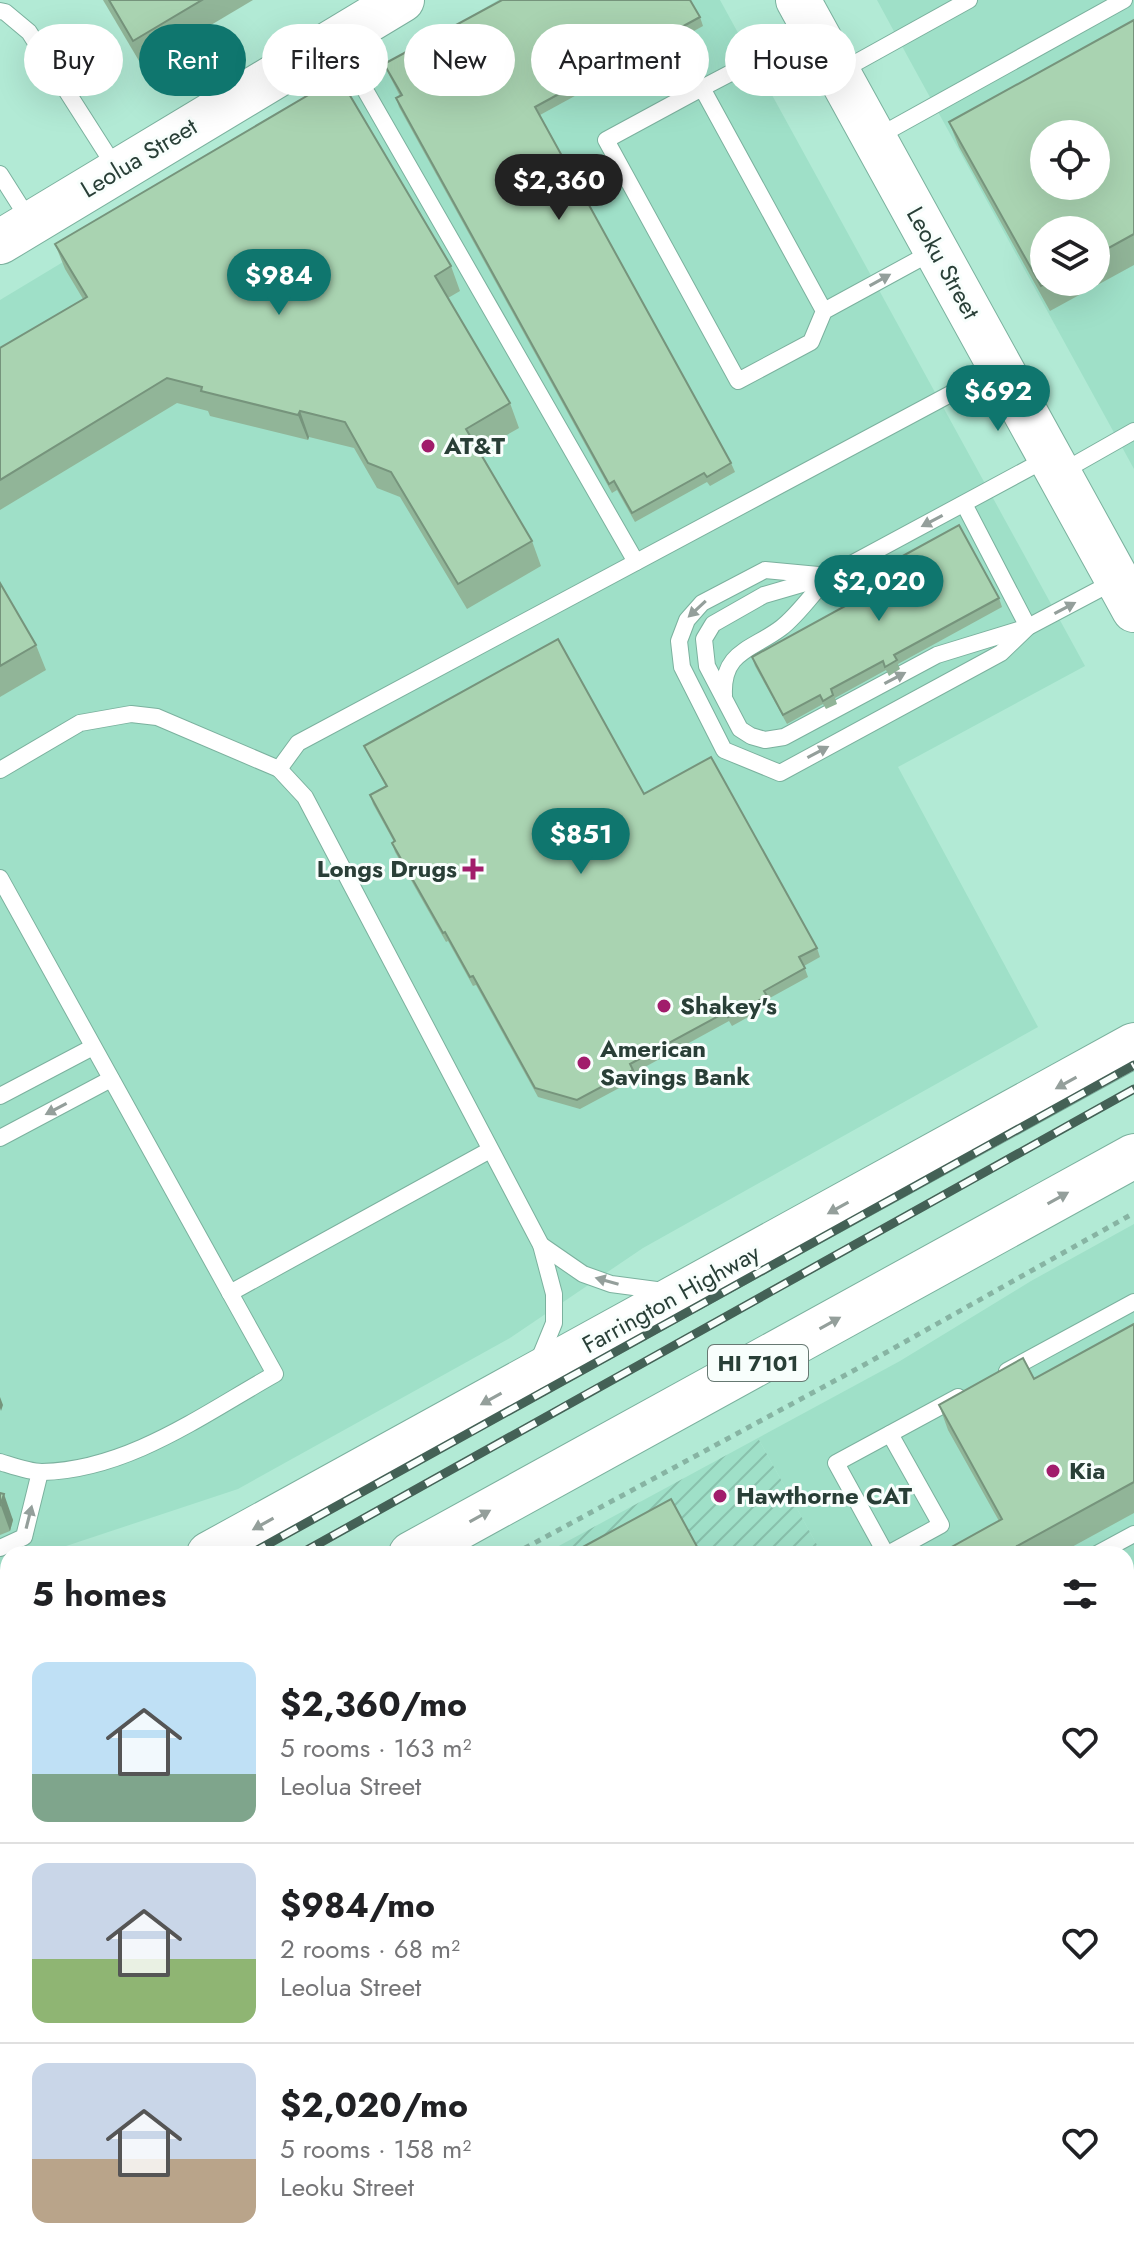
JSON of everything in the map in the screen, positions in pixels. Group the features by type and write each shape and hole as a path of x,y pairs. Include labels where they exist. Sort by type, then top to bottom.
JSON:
{"main road":[{"name":"Leolua Street","path":"362,24 402,0"},
{"name":"Leolua Street","path":"15,233 262,84"},
{"name":"Leoku Street","path":"851,96 1129,601"},
{"name":"Farrington Highway","path":"224,1546 1134,1045"},
{"name":"HI 7101","path":"426,1546 1134,1156"}],"lane":[{"path":"856,62 969,0"},
{"path":"875,138 1124,0"},
{"path":"0,11 29,32 118,171"},
{"path":"709,83 806,15"},
{"path":"368,96 636,562"},
{"path":"687,96 606,140 738,381 811,342 824,311 935,250"},
{"path":"706,96 824,311"},
{"path":"0,174 15,233"},
{"path":"279,769 298,743 1000,368"},
{"path":"1129,601 937,655 784,737 765,740 740,729 707,666 705,655 704,639 713,624 764,595 829,576 964,504 1134,431"},
{"path":"964,504 1028,627"},
{"path":"829,576 765,570 702,603 687,620 679,641 682,667 724,750 780,773 1001,653 1028,627"},
{"path":"724,698 723,683 738,653 782,628 829,576"},
{"path":"0,770 80,723 131,714 157,717 279,769 305,797 541,1245 554,1294 554,1323 533,1376"},
{"path":"0,878 275,1374 125,1457 95,1465 40,1472 0,1462"},
{"path":"0,1096 93,1047"},
{"path":"0,1138 111,1079"},
{"path":"230,1293 490,1150"},
{"path":"541,1245 583,1274 611,1284 682,1294"},
{"path":"999,1375 1134,1302"},
{"path":"883,1546 836,1463 972,1390"},
{"path":"890,1434 941,1525 902,1546"},
{"path":"4,1546 24,1537 40,1472"},
{"path":"1112,1546 1134,1534"}],"path":[{"path":"529,1546 862,1366 1134,1213"}],"shaded area":[{"path":"498,0 720,0 733,24 725,24 725,96 773,96 1085,666 898,767 1038,1027 643,1248 510,1338 238,1489 66,1546 0,1546 0,300 339,96 388,96 388,66 404,57 404,96 515,96 515,24 458,24"},
{"path":"877,0 1134,0 1134,469 1039,296 1110,296 1110,216 1030,216 1030,279"},
{"path":"1134,1224 1134,1546 818,1546 758,1438 900,1361 1031,1281"},
{"name":"Hawthorne CAT","path":"758,1438 818,1546 559,1546"}],"building":[{"path":"109,0 202,0 162,24 139,24 139,37 133,41"},
{"path":"502,0 690,0 700,17 687,24 531,24 531,96 555,96 535,107 731,463 707,477 704,473 632,513 614,481 609,484 396,98 402,95 388,71 388,62 404,53 404,96 515,96 515,24 458,24"},
{"path":"1134,20 1134,234 1110,247 1110,216 1030,216 1030,266 949,122"},
{"path":"307,96 350,96 451,266 435,276 510,403 466,429 532,541 458,584 391,472 368,463 345,422 300,411 298,415 201,391 202,387 167,378 0,480 0,348 87,297 55,244"},
{"path":"959,525 999,598 894,655 897,660 885,667 883,661 831,689 833,695 823,701 820,695 783,715 752,657 907,573 899,558"},
{"path":"0,583 36,645 0,666"},
{"path":"558,639 644,794 711,757 817,948 799,957 805,968 764,991 767,996 728,1017 726,1012 630,1064 633,1070 577,1100 535,1088 473,976 470,977 443,933 392,843 395,841 370,795 387,786 364,746"},
{"name":"Kia","path":"1134,1324 1134,1482 1017,1546 953,1546 1002,1519 939,1405 1023,1358 1034,1379"},
{"path":"671,1499 697,1546 585,1546"}],"railway":[{"path":"264,1546 1134,1065"},
{"path":"314,1546 1134,1089"}],"place":[{"name":"AT&T","path":"428,446"},
{"name":"Longs Drugs","path":"473,869"},
{"name":"Shakey's","path":"664,1006"},
{"name":"American Savings Bank","path":"584,1063"},
{"name":"Kia","path":"1053,1471"},
{"name":"Hawthorne CAT","path":"720,1496"}]}
